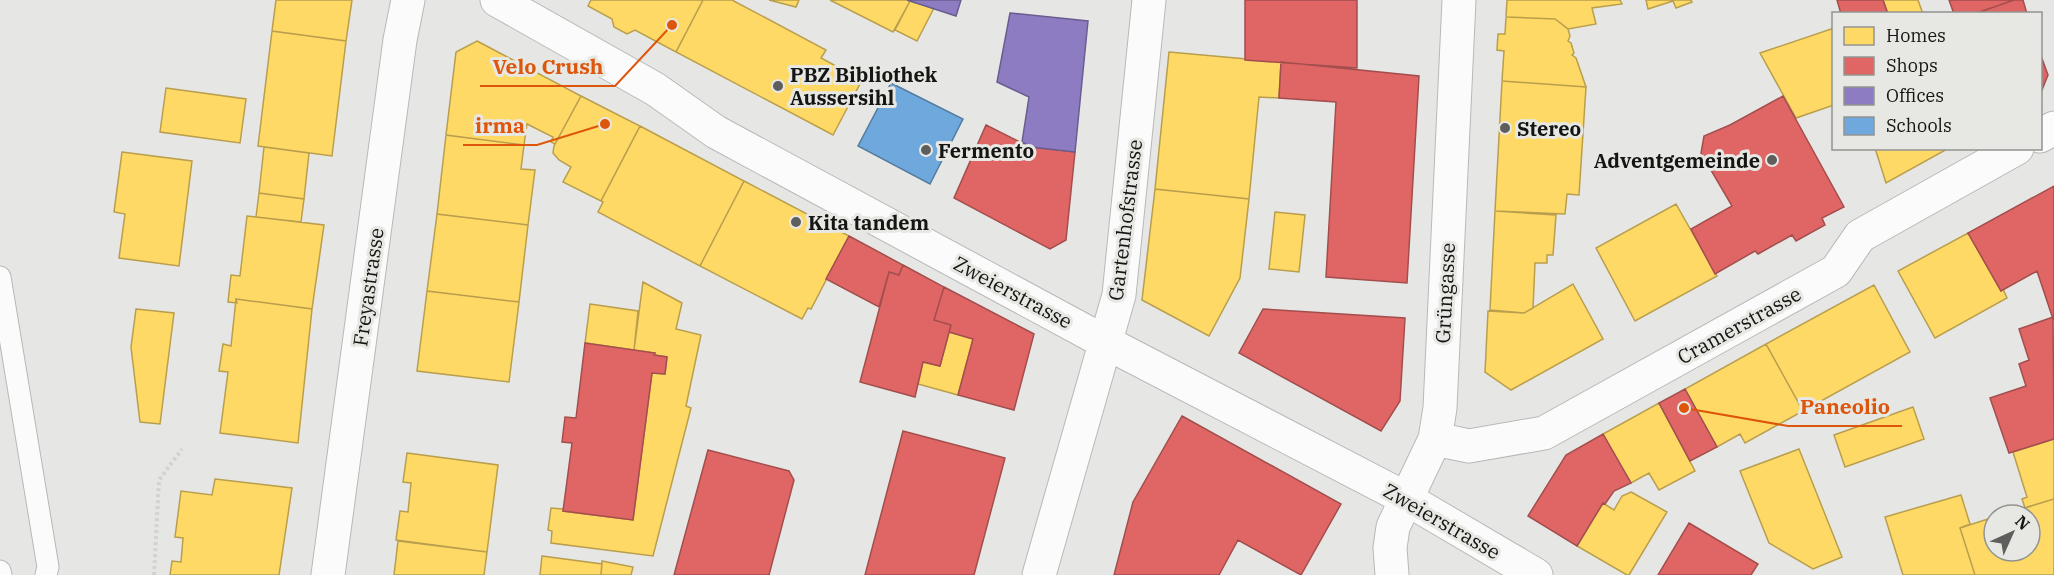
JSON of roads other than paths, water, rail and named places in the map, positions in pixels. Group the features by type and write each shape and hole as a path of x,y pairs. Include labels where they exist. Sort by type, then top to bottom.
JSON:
{"street":[{"name":"Freyastrasse","path":"328,575 400,40 408,0"},
{"name":"Zweierstrasse","path":"497,0 655,89 716,132 1105,342 1405,498 1536,575"},
{"name":"Grüngasse","path":"1392,575 1390,548 1393,527 1435,439 1440,408 1459,0"},
{"name":"Gartenhofstrasse","path":"1039,575 1119,295 1149,2"},
{"name":"Cramerstrasse","path":"1435,439 1469,446 1545,433 1836,271 1860,236 2013,150"}],"lane":[{"path":"0,277 48,567 46,575"},
{"path":"0,571 1,575"}],"place":[{"name":"Velo Crush","path":"672,25"},
{"name":"PBZ Bibliothek Aussersihl","path":"778,86"},
{"name":"irma","path":"605,124"},
{"name":"Stereo","path":"1505,128"},
{"name":"Fermento","path":"926,150"},
{"name":"Adventgemeinde","path":"1772,160"},
{"name":"Kita tandem","path":"796,222"},
{"name":"Paneolio","path":"1684,408"}]}
